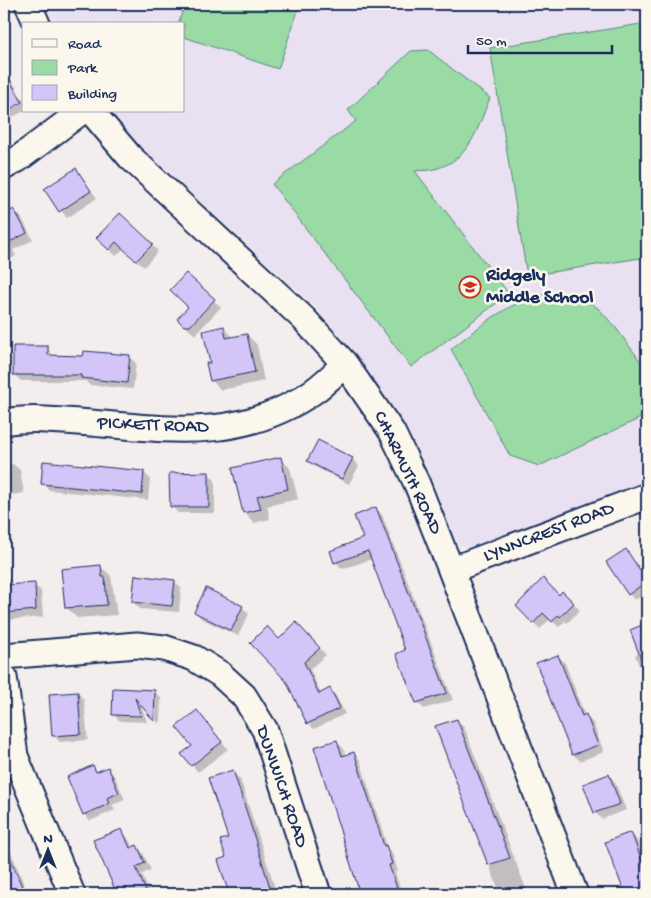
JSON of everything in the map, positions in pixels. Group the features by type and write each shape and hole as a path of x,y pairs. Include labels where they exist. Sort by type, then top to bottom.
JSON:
{"street":[{"path":"28,4 36,22"},
{"path":"4,167 18,160 81,112"},
{"name":"CHARMUTH ROAD","path":"92,112 130,157 180,206 304,319 345,364 392,432 417,484 575,894"},
{"name":"PICKETT ROAD","path":"4,422 45,420 181,431 214,430 248,423 284,409 314,391 345,364"},
{"name":"LYNNCREST ROAD","path":"451,570 647,496"},
{"name":"DUNWICH ROAD","path":"4,656 137,645 164,648 186,656 220,674 244,696 265,730 318,894"},
{"path":"4,677 16,756 72,894"}],"shaded area":[{"name":"Ridgely Middle School","path":"44,4 647,4 647,481 478,547 470,548 458,545 453,538 432,479 405,425 355,354 315,307 143,149 112,112 185,112 185,22 53,22"}],"green space":[{"path":"185,4 287,4 299,8 278,69 185,37 185,22 179,22"},
{"path":"647,23 647,257 527,276 490,48"},
{"path":"428,50 490,98 471,141 457,158 435,169 415,171 509,294 411,367 272,184 356,121 348,110 411,51"},
{"path":"551,293 585,299 599,309 616,328 647,370 647,415 539,466 510,456 451,349 486,322 510,307 536,296"}],"building":[{"path":"4,70 22,102 4,113"},
{"path":"76,168 91,191 59,212 44,189"},
{"path":"14,209 27,233 4,245 4,215"},
{"path":"120,213 153,244 136,261 116,242 109,250 96,238"},
{"path":"186,273 215,299 190,326 184,326 177,319 188,307 170,290"},
{"path":"224,326 226,338 247,334 255,372 210,381 206,363 210,363 203,331"},
{"path":"13,346 48,346 48,355 83,356 84,351 130,355 127,383 81,378 81,375 13,375"},
{"path":"318,440 353,458 342,479 307,461"},
{"path":"281,457 288,489 257,496 261,509 243,513 232,468"},
{"path":"43,461 144,471 142,494 41,484"},
{"path":"209,472 209,507 170,507 169,473"},
{"path":"376,507 447,693 416,703 396,654 405,650 368,551 334,563 330,551 363,538 354,516"},
{"path":"626,549 647,581 628,595 606,562"},
{"path":"101,565 102,577 105,577 107,605 65,608 61,569"},
{"path":"135,575 175,580 172,606 132,602"},
{"path":"543,578 559,595 562,591 574,603 552,622 543,613 533,624 516,606"},
{"path":"35,583 36,610 4,613 4,585"},
{"path":"206,588 243,606 231,631 194,612"},
{"path":"296,622 320,648 304,662 319,694 330,688 340,708 307,724 286,681 250,643 267,626 279,639"},
{"path":"647,623 647,671 646,672 630,630"},
{"path":"558,655 582,716 586,714 598,745 572,755 536,663"},
{"path":"113,688 155,690 154,721 135,698 141,716 112,715"},
{"path":"78,692 81,734 52,736 49,694"},
{"path":"197,710 222,742 191,766 181,754 192,746 176,727"},
{"path":"457,719 510,858 488,865 435,726"},
{"path":"337,740 342,756 354,752 384,846 386,845 392,864 389,865 399,894 360,894 314,747"},
{"path":"93,765 96,772 108,767 119,793 107,798 109,804 83,815 67,777"},
{"path":"233,770 272,894 229,894 218,860 226,857 220,840 228,838 208,778"},
{"path":"609,774 620,804 594,813 583,784"},
{"path":"122,829 130,848 137,845 145,863 136,867 147,894 117,894 93,840"},
{"path":"631,832 647,874 647,894 625,894 605,842"},
{"path":"4,843 25,894 4,894"}],"place":[{"name":"Ridgely Middle School","path":"470,287"}]}
